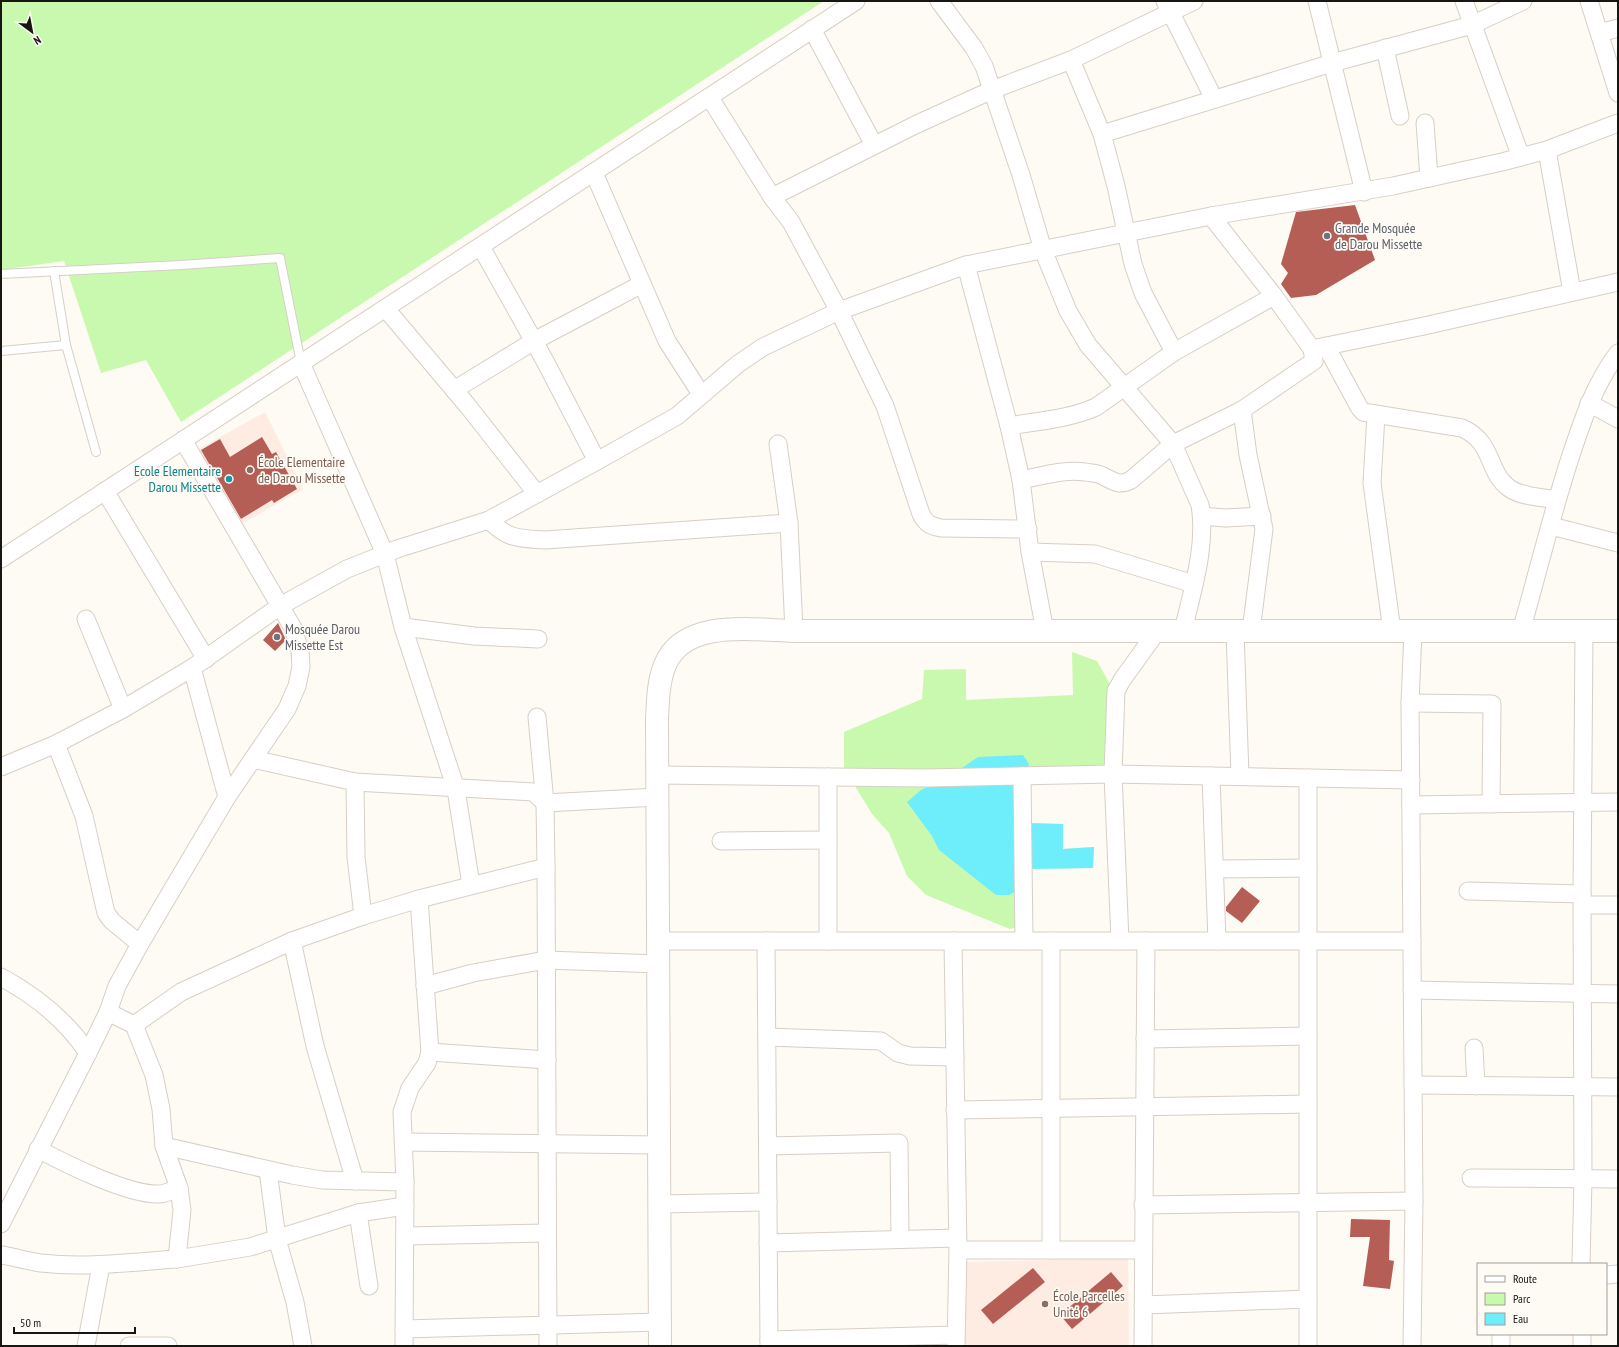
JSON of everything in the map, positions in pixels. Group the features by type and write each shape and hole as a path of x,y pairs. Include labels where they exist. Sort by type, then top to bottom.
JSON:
{"street":[{"path":"1,559 710,98 856,1"},
{"path":"939,1 974,48 984,66 1043,250 1068,311 1085,339 1172,444 1200,505 1202,516 1201,542 1194,584 1183,631"},
{"path":"772,197 874,145 992,90 1071,60 1168,7 1194,1"},
{"path":"1317,1 1364,192"},
{"path":"1464,1 1502,103 1520,157"},
{"path":"1102,134 1332,63 1472,25 1523,1"},
{"path":"1589,1 1618,93"},
{"path":"1168,7 1214,99"},
{"path":"1600,33 1618,28"},
{"path":"812,29 874,145"},
{"path":"1385,48 1400,116"},
{"path":"1071,60 1102,134 1127,233 1133,264 1143,293 1174,352"},
{"path":"710,98 772,197 791,222 839,311 885,406 921,514 926,523 941,528 1028,529"},
{"path":"1425,123 1429,178"},
{"path":"1,767 56,744 123,709 199,664 280,606 347,569 385,554 490,520 677,416 738,364 763,347 839,311 966,265 1211,216 1364,192 1429,178 1546,150 1618,123"},
{"path":"1546,150 1572,292"},
{"path":"594,173 667,341 701,394"},
{"path":"1211,216 1274,296 1319,347 1363,412 1462,428 1473,433 1489,454 1500,478 1510,489 1556,500"},
{"path":"481,247 534,341 597,461"},
{"path":"966,265 1009,426 1021,480 1030,552 1045,631"},
{"path":"1319,347 1618,282"},
{"path":"454,390 534,341 642,284"},
{"path":"1009,426 1084,413 1096,407 1174,352 1274,296"},
{"path":"386,308 537,494"},
{"path":"1021,480 1079,471 1099,474 1115,483 1125,483 1132,480 1172,444 1242,410 1312,363 1319,347"},
{"path":"1522,631 1551,526 1556,500 1590,403 1609,365 1618,353"},
{"path":"301,363 385,554 403,627 456,789 471,885"},
{"path":"1590,403 1618,419"},
{"path":"1240,776 1243,631 1264,529 1248,455 1242,410"},
{"path":"1376,415 1372,483 1402,631 1410,703 1414,1201 1412,1346"},
{"path":"1,1224 108,1012 117,986 140,944 227,797 287,708 297,686 301,667 297,637 288,618 183,440"},
{"path":"778,444 789,522 794,631"},
{"path":"105,491 199,664 227,797"},
{"path":"1202,516 1225,518 1262,516"},
{"path":"490,520 502,533 516,538 545,540 789,522"},
{"path":"1551,526 1618,543"},
{"path":"1030,552 1095,554 1194,584"},
{"path":"86,619 123,709"},
{"path":"403,627 474,636 538,639"},
{"path":"660,1346 658,691 664,666 673,652 694,637 709,631 740,629 794,631 1618,631"},
{"path":"1120,941 1113,774 1116,691 1122,680 1158,630"},
{"path":"1581,1263 1584,1179 1582,899 1584,631"},
{"path":"1410,703 1492,704 1491,804"},
{"path":"537,718 545,803 548,1346"},
{"path":"56,744 84,816 106,913 112,921 140,944"},
{"path":"253,759 355,782 456,789 532,792 545,803 658,797"},
{"path":"658,775 927,778 1113,774 1411,780"},
{"path":"1022,776 1024,941"},
{"path":"1211,776 1217,941"},
{"path":"828,777 828,941"},
{"path":"1308,778 1308,1346"},
{"path":"355,782 356,856 363,916"},
{"path":"1411,805 1618,802"},
{"path":"722,841 828,840"},
{"path":"134,1025 181,992 292,941 363,916 419,899 546,867"},
{"path":"1215,869 1308,868"},
{"path":"1468,891 1582,899 1618,905"},
{"path":"404,1346 405,1182 402,1112 410,1088 427,1063 430,1052 419,899"},
{"path":"292,941 315,1046 355,1181"},
{"path":"659,941 1412,941"},
{"path":"766,941 769,1343 956,1341 957,1244 953,941"},
{"path":"1051,941 1051,1250"},
{"path":"1143,1346 1146,941"},
{"path":"425,986 473,973 546,960 659,964"},
{"path":"1,978 28,994 61,1019 75,1034 88,1053"},
{"path":"1412,990 1618,994"},
{"path":"108,1012 134,1025 154,1075 161,1109 164,1146 179,1188 182,1210 177,1259"},
{"path":"1145,1039 1308,1036"},
{"path":"767,1037 881,1041 898,1053 910,1056 955,1057"},
{"path":"1474,1048 1476,1086"},
{"path":"430,1052 547,1060"},
{"path":"1413,1085 1618,1087"},
{"path":"955,1110 1308,1104"},
{"path":"404,1142 659,1145"},
{"path":"768,1146 899,1143 900,1239"},
{"path":"164,1146 268,1170 322,1180 405,1182"},
{"path":"38,1149 61,1162 132,1190 160,1194 179,1188"},
{"path":"268,1170 277,1239 295,1302 303,1346"},
{"path":"1471,1178 1618,1179"},
{"path":"1143,1205 1414,1201"},
{"path":"660,1204 768,1202"},
{"path":"1,1255 40,1262 101,1265 177,1259 250,1247 358,1213 405,1206"},
{"path":"358,1213 369,1286"},
{"path":"405,1236 547,1233"},
{"path":"768,1243 900,1239 1051,1250 1143,1250"},
{"path":"86,1346 101,1265"},
{"path":"1607,1275 1618,1274"},
{"path":"1143,1305 1308,1299"},
{"path":"404,1329 660,1322"},
{"path":"1501,1335 1501,1346"},
{"path":"1582,1335 1582,1346"},
{"path":"129,1346 168,1346"}],"lane":[{"path":"1,274 181,265 280,258 301,363"},
{"path":"54,271 66,345 96,452"},
{"path":"1,351 66,345"}],"shaded area":[{"name":"École Elementaire de Darou Missette","path":"265,412 303,489 238,526 195,451"},
{"name":"École Parcelles Unité 6","path":"1128,1258 1129,1346 962,1346 961,1262"}],"green space":[{"path":"1,1 824,1 181,422 146,360 101,373 64,261 1,270"},
{"path":"1072,652 1097,661 1111,686 1106,783 1024,781 1023,823 1063,824 1063,849 1094,847 1093,868 1029,869 1027,925 1010,929 926,895 907,876 889,833 872,814 844,768 844,732 922,699 924,670 966,669 966,700 1073,695"}],"water":[{"path":"1023,755 1029,764 1024,781 1023,823 1063,824 1063,849 1094,847 1093,868 1029,869 1028,885 1009,895 996,895 939,850 932,836 907,802 921,790 952,775 978,757"}],"building":[{"name":"Grande Mosquée de Darou Missette","path":"1355,205 1375,260 1316,295 1291,298 1281,284 1288,273 1281,264 1296,212"},
{"name":"École Elementaire de Darou Missette","path":"262,437 272,454 276,452 297,489 274,503 272,500 241,519 201,450 220,439 230,457"},
{"name":"Mosquée Darou Missette Est","path":"278,623 286,640 275,651 263,640"},
{"path":"1242,887 1260,901 1242,923 1226,911 1226,907"},
{"path":"1351,1219 1390,1220 1389,1260 1394,1261 1390,1289 1363,1286 1370,1237 1350,1237"},
{"path":"1033,1268 1045,1282 993,1324 981,1310"},
{"path":"1111,1272 1123,1286 1072,1329 1060,1315"}],"place":[{"name":"Grande Mosquée de Darou Missette","path":"1327,236"},
{"name":"École Elementaire de Darou Missette","path":"250,470"},
{"name":"Ecole Elementaire Darou Missette","path":"229,479"},
{"name":"Mosquée Darou Missette Est","path":"277,637"},
{"name":"École Parcelles Unité 6","path":"1045,1304"}]}
